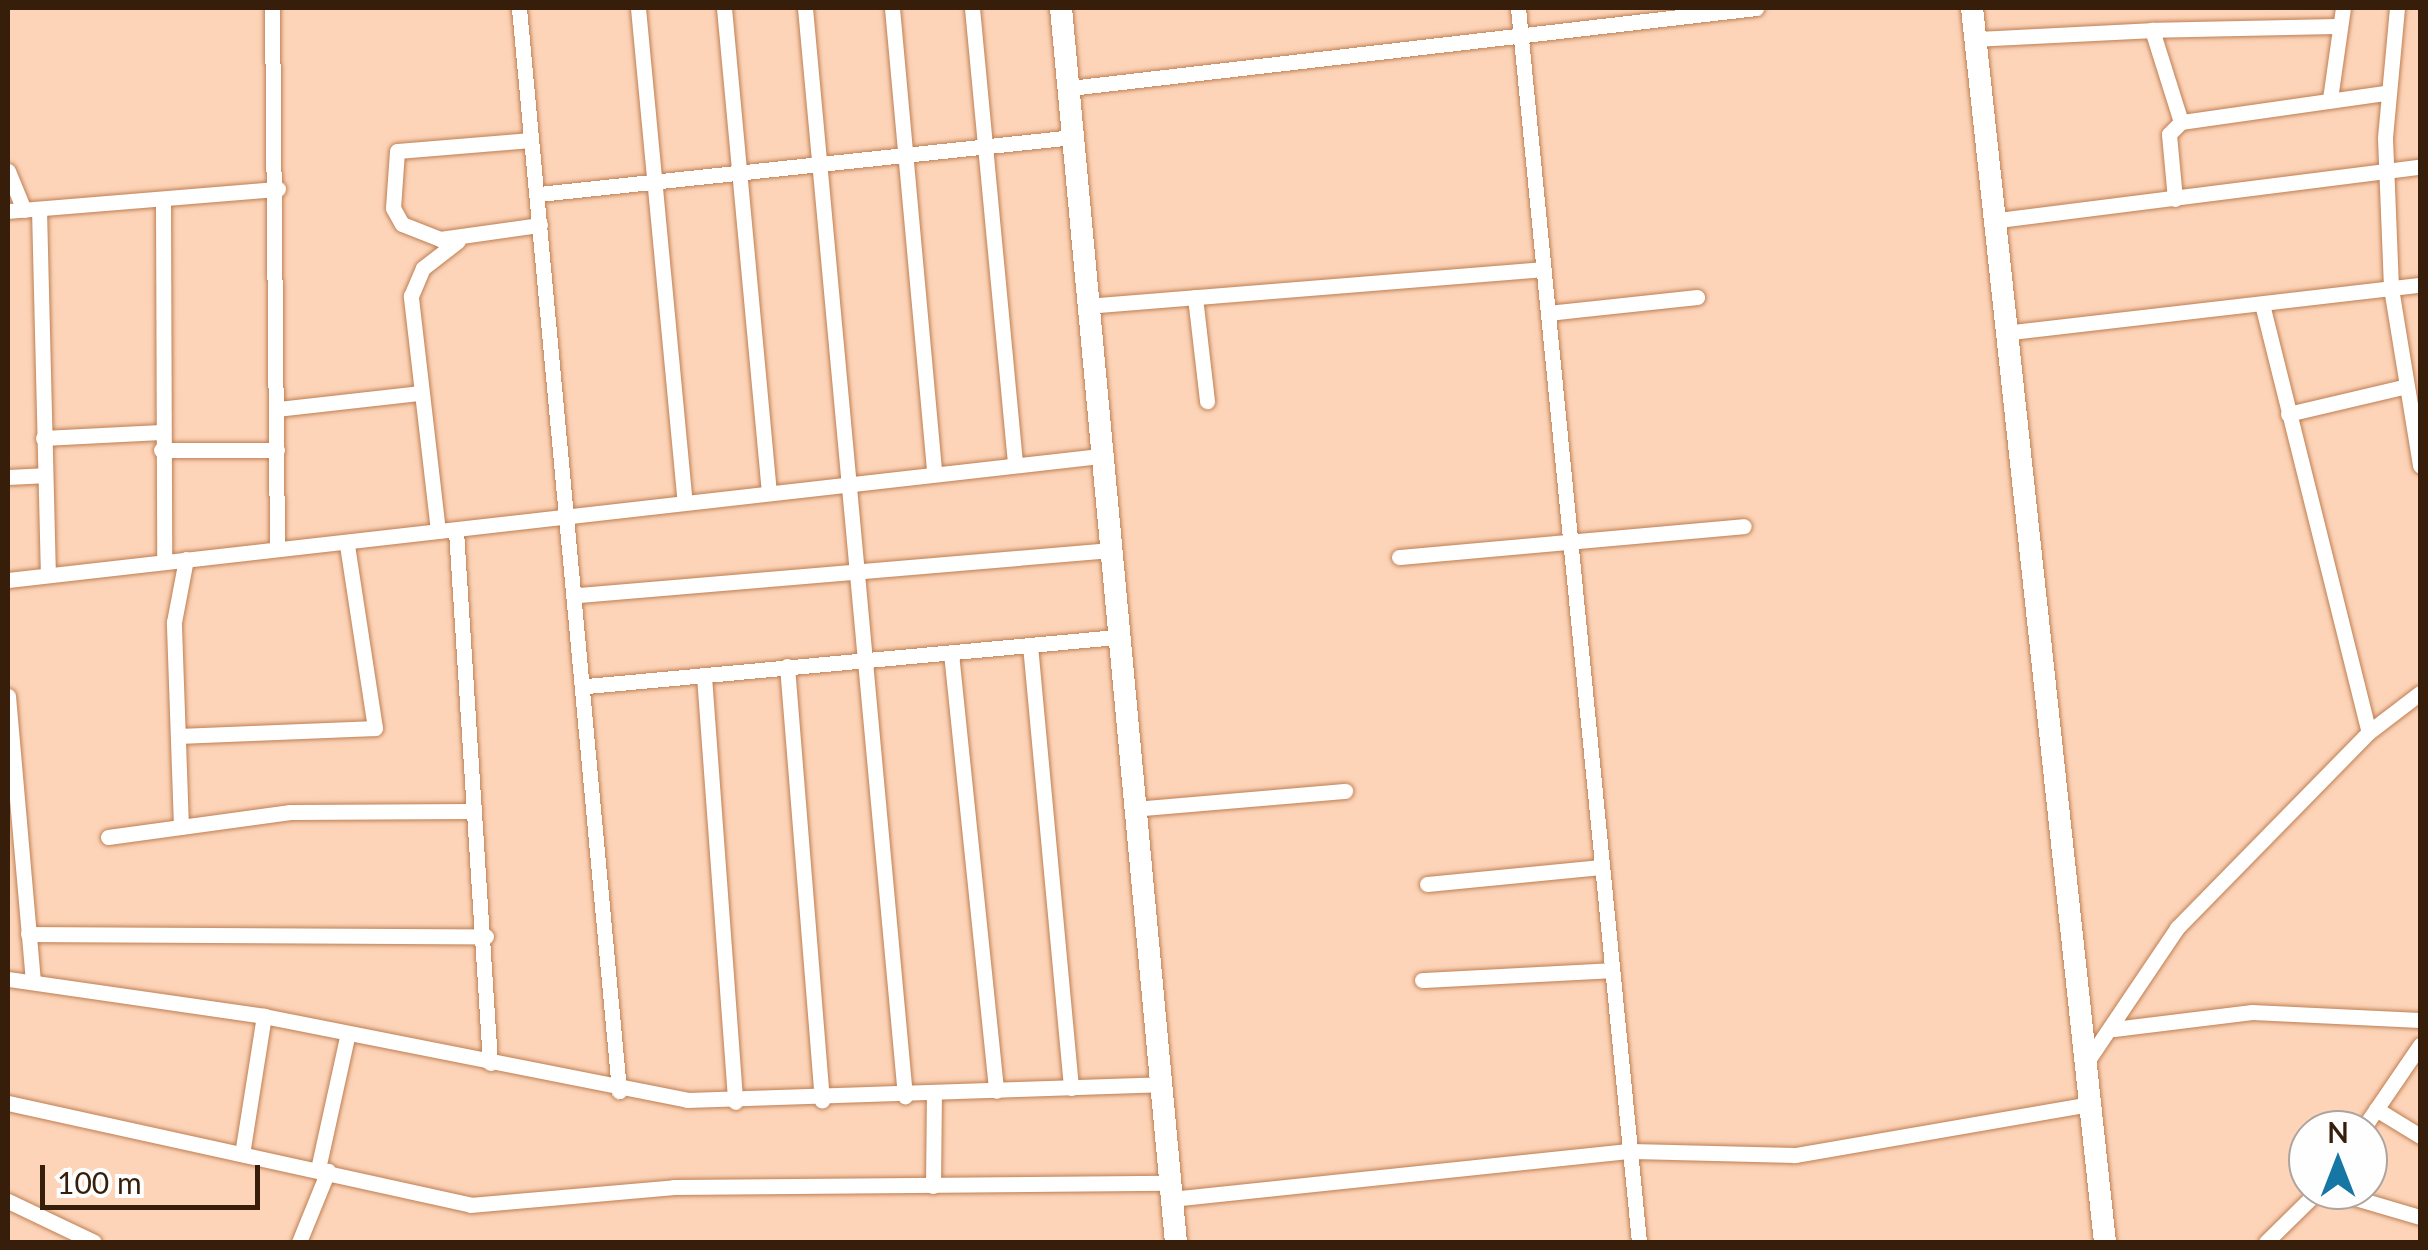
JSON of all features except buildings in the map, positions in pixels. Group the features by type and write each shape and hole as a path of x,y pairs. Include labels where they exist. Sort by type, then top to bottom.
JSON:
{"street":[{"path":"272,8 278,189 276,549"},
{"path":"519,8 572,516 619,1092"},
{"path":"638,8 684,502"},
{"path":"724,8 769,492"},
{"path":"805,8 852,482 864,661 905,1096"},
{"path":"892,8 902,160 934,473"},
{"path":"972,8 1015,464"},
{"path":"1061,8 1116,637 1176,1242"},
{"path":"1518,8 1567,542 1639,1242"},
{"path":"1070,88 1756,8"},
{"path":"1972,8 2012,332 2105,1242"},
{"path":"2330,99 2343,8"},
{"path":"2397,8 2386,92 2391,288 2403,387 2420,466"},
{"path":"1975,39 2340,26"},
{"path":"2152,30 2181,122"},
{"path":"2174,199 2169,134 2181,122 2386,92"},
{"path":"539,194 740,180 1074,137"},
{"path":"458,241 397,219 394,154 531,140"},
{"path":"1998,220 2420,168"},
{"path":"8,171 23,210 44,438 48,576"},
{"path":"23,210 163,202 278,189"},
{"path":"163,202 164,561"},
{"path":"438,532 411,296 423,268 458,241 540,224"},
{"path":"1086,306 1542,269"},
{"path":"2012,332 2420,285"},
{"path":"1196,297 1206,402"},
{"path":"1548,313 1697,297"},
{"path":"2262,304 2369,732"},
{"path":"2288,414 2403,387"},
{"path":"276,409 420,394"},
{"path":"44,438 161,432"},
{"path":"161,450 276,450"},
{"path":"8,580 1100,456"},
{"path":"8,477 44,475"},
{"path":"1399,556 1744,526"},
{"path":"456,531 472,811 486,936 490,1064"},
{"path":"178,736 375,728 347,544"},
{"path":"579,596 1111,550"},
{"path":"182,828 175,602 186,559"},
{"path":"586,686 1116,637"},
{"path":"1030,646 1071,1088"},
{"path":"951,653 996,1092"},
{"path":"788,666 822,1102"},
{"path":"704,676 735,1102"},
{"path":"2086,1063 2114,1029 2177,928 2369,732 2420,692"},
{"path":"8,696 34,980"},
{"path":"1133,809 1345,791"},
{"path":"108,838 290,812 472,811"},
{"path":"1427,884 1601,867"},
{"path":"28,934 486,936"},
{"path":"1422,980 1612,970"},
{"path":"8,979 264,1016 347,1037 619,1092 735,1102 822,1102 1160,1084"},
{"path":"2114,1029 2252,1012 2420,1020"},
{"path":"242,1148 264,1016"},
{"path":"299,1242 323,1170 347,1037"},
{"path":"2420,1045 2376,1109 2420,1136"},
{"path":"933,1186 934,1094"},
{"path":"8,1103 242,1148 470,1205 652,1188 933,1186 1170,1191 1631,1151 1795,1155 2090,1104"},
{"path":"8,1201 94,1242"},
{"path":"2388,1208 2420,1218"},
{"path":"2266,1242 2299,1210"}]}
